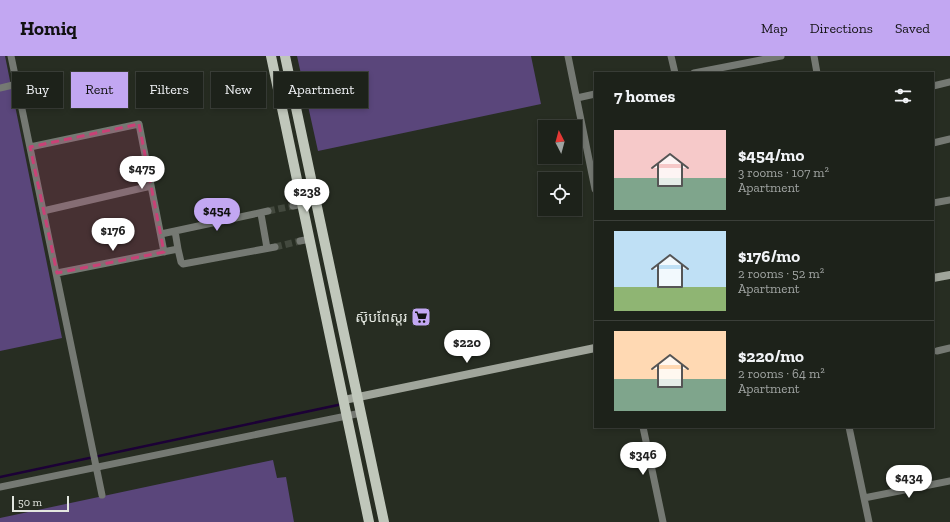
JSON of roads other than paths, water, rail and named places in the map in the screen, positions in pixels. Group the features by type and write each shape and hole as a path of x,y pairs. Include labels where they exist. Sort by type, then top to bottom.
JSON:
{"main road":[{"path":"271,56 305,240 344,400 369,522"},
{"path":"285,56 384,522"}],"street":[{"path":"11,56 14,72"},
{"path":"568,56 592,157 594,178"},
{"path":"671,56 675,72"},
{"path":"699,72 781,56"},
{"path":"814,56 817,72"},
{"path":"934,86 950,82"},
{"path":"0,88 12,85"},
{"path":"577,98 594,94"},
{"path":"22,108 102,494"},
{"path":"30,147 139,124 164,252"},
{"path":"934,143 950,139"},
{"path":"44,211 151,186"},
{"path":"934,203 950,200"},
{"path":"298,205 316,201"},
{"path":"161,234 175,231 265,213 271,247 183,264 181,262 175,231"},
{"path":"56,274 178,249"},
{"path":"934,278 950,275"},
{"path":"344,400 594,348"},
{"path":"937,351 950,348"},
{"path":"0,487 361,413"},
{"path":"643,428 663,522"},
{"path":"849,428 869,522"},
{"path":"864,498 950,481"}],"waterway":[{"path":"0,477 338,405"}],"tunnel":[{"path":"268,211 293,206"},
{"path":"275,247 300,241"}],"place":[{"name":"ស៊ុបពែស្តរ","path":"421,317"}]}
